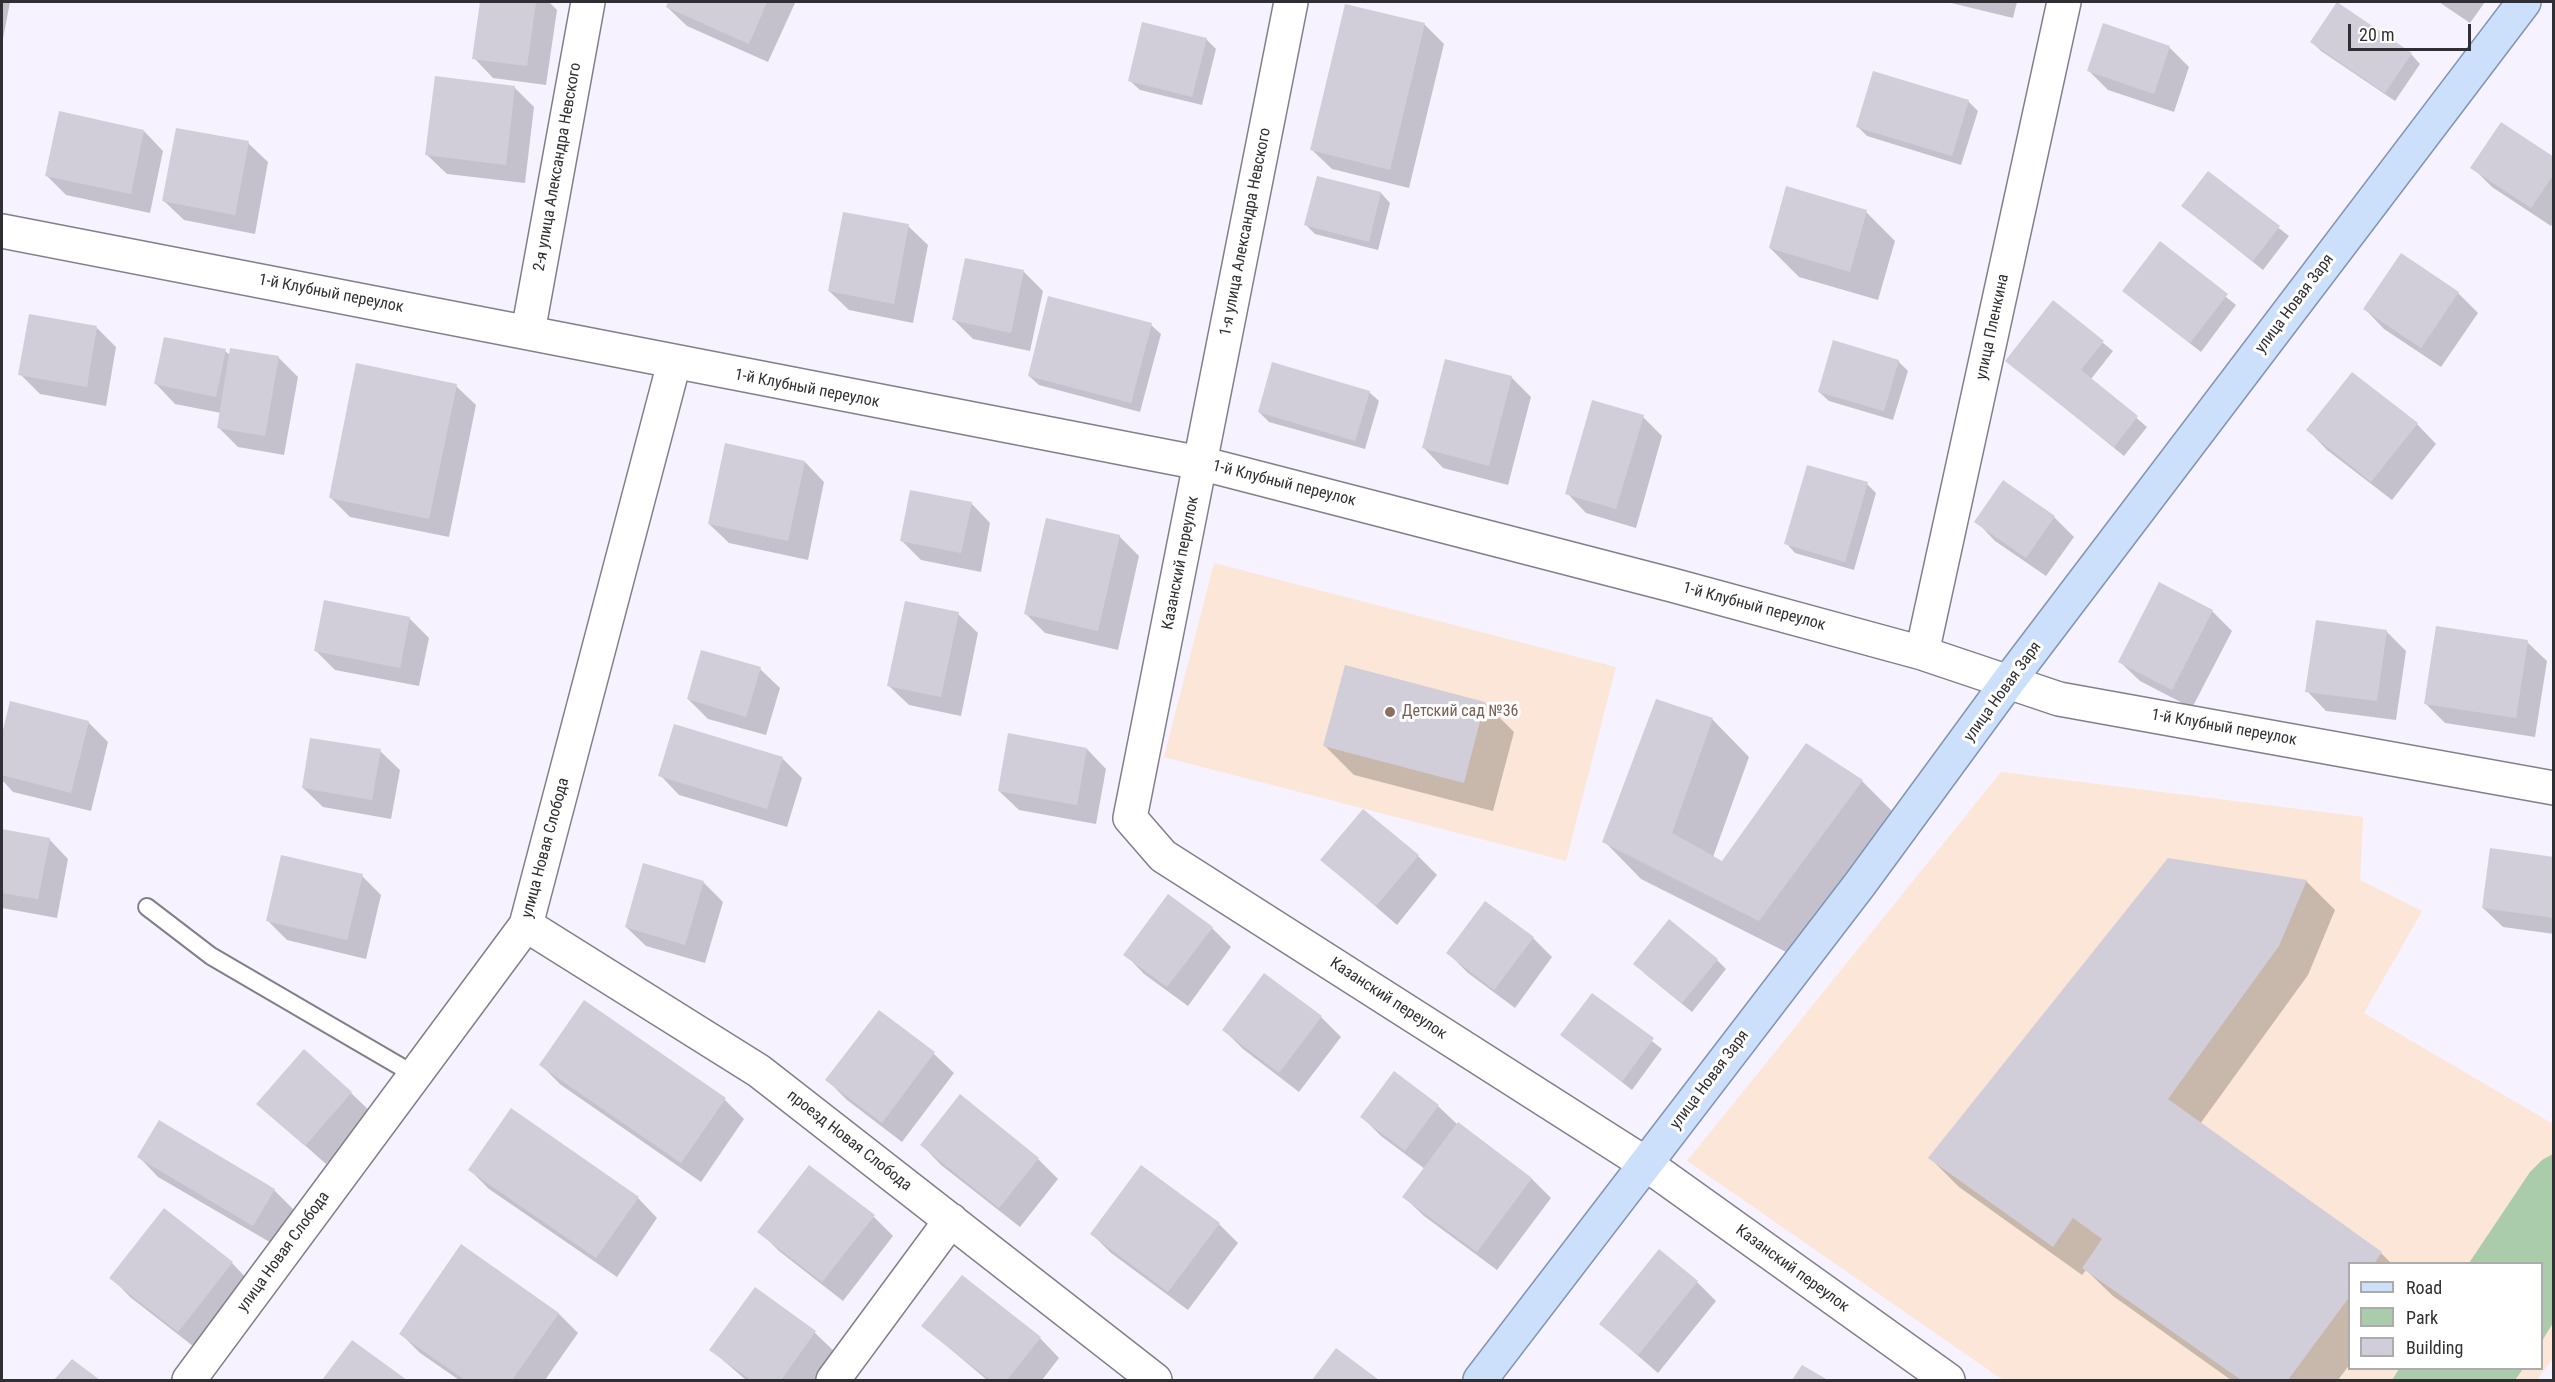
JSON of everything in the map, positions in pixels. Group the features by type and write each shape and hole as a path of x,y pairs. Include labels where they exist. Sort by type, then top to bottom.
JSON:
{"main road":[{"name":"улица Новая Заря","path":"1480,1380 1860,884 2008,682 2524,2"}],"street":[{"name":"2-я улица Александра Невского","path":"528,332 588,2"},
{"name":"1-я улица Александра Невского","path":"1200,463 1291,2"},
{"name":"улица Пленкина","path":"1922,653 2064,2"},
{"name":"1-й Клубный переулок","path":"2,231 528,332 674,363 1200,463 1638,576 1922,653 2059,699 2553,788"},
{"name":"улица Новая Слобода","path":"189,1380 526,925 674,363"},
{"name":"Казанский переулок","path":"1200,463 1130,818 1163,856 1646,1164 1948,1380"},
{"name":"проезд Новая Слобода","path":"526,925 759,1071 1155,1380"},
{"path":"833,1380 951,1220"}],"lane":[{"path":"147,907 211,956 415,1075"}],"shaded area":[{"name":"Детский сад №36","path":"1214,563 1616,667 1566,861 1164,757"},
{"path":"2001,772 2363,817 2360,880 2422,911 2364,1013 2553,1124 2553,1358 2537,1380 2003,1380 1687,1161"}],"green space":[{"path":"2553,1154 2553,1323 2543,1339 2543,1262 2470,1262 2530,1172 2542,1160"},
{"path":"2398,1370 2522,1370 2515,1380 2392,1380"}],"building":[{"path":"480,2 536,2 527,66 472,59"},
{"path":"668,2 767,2 749,44 666,7"},
{"path":"2337,2 2412,53 2385,93 2310,42"},
{"path":"1345,4 1425,23 1390,170 1310,150"},
{"path":"1142,22 1207,38 1192,97 1128,81"},
{"path":"2103,23 2170,46 2154,94 2087,71"},
{"path":"1873,71 1969,100 1952,156 1856,127"},
{"path":"435,76 515,86 506,165 425,155"},
{"path":"59,111 144,130 131,194 45,176"},
{"path":"2501,122 2554,157 2554,174 2531,208 2470,168"},
{"path":"176,128 249,141 235,215 162,201"},
{"path":"2208,171 2280,226 2253,261 2181,206"},
{"path":"1317,176 1381,192 1369,242 1304,225"},
{"path":"1786,186 1867,210 1850,272 1769,248"},
{"path":"843,212 909,224 894,304 828,291"},
{"path":"2160,241 2228,294 2190,343 2122,291"},
{"path":"2401,253 2459,292 2421,348 2363,309"},
{"path":"965,258 1024,270 1011,333 952,320"},
{"path":"1048,296 1152,323 1131,403 1028,376"},
{"path":"2053,300 2104,341 2081,370 2138,416 2114,447 2005,361"},
{"path":"29,314 97,326 87,387 18,375"},
{"path":"164,337 226,349 216,397 154,384"},
{"path":"1833,340 1899,360 1884,411 1818,392"},
{"path":"230,348 279,356 265,436 217,428"},
{"path":"1445,359 1512,376 1489,466 1422,448"},
{"path":"1272,362 1370,391 1355,441 1258,412"},
{"path":"356,363 457,384 429,519 329,498"},
{"path":"2352,372 2418,423 2371,482 2306,430"},
{"path":"1592,400 1644,415 1616,509 1565,494"},
{"path":"725,443 805,461 788,541 708,524"},
{"path":"1807,465 1868,482 1845,562 1784,544"},
{"path":"2003,480 2055,516 2026,558 1974,522"},
{"path":"910,490 972,502 961,553 900,541"},
{"path":"1046,518 1120,535 1098,631 1024,614"},
{"path":"2159,582 2213,610 2172,690 2118,662"},
{"path":"324,600 410,617 400,668 314,651"},
{"path":"905,601 959,612 941,697 887,686"},
{"path":"2316,620 2387,630 2377,701 2305,692"},
{"path":"2436,626 2528,640 2516,718 2424,704"},
{"path":"701,650 761,667 746,717 687,699"},
{"path":"1345,665 1485,702 1464,783 1323,746"},
{"path":"1656,699 1713,718 1672,833 1722,861 1806,743 1863,780 1759,921 1602,842"},
{"path":"10,701 89,721 71,793 2,775 2,734"},
{"path":"674,724 783,757 767,809 658,776"},
{"path":"1008,733 1087,748 1077,805 998,791"},
{"path":"310,738 381,749 372,800 302,788"},
{"path":"1363,809 1419,855 1376,906 1320,860"},
{"path":"2,829 50,838 38,899 2,893"},
{"path":"2490,848 2554,857 2554,918 2482,908"},
{"path":"281,855 363,874 347,940 266,921"},
{"path":"2168,858 2307,880 2279,946 2168,1099 2382,1252 2375,1262 2348,1262 2348,1299 2288,1380 2241,1380 2082,1268 2102,1239 2073,1218 2053,1247 1928,1158"},
{"path":"643,863 704,881 685,945 625,927"},
{"path":"1168,894 1213,927 1167,987 1123,955"},
{"path":"1485,901 1534,937 1494,990 1446,953"},
{"path":"1669,919 1718,959 1682,1003 1633,964"},
{"path":"1264,973 1322,1016 1279,1073 1222,1030"},
{"path":"1592,993 1654,1038 1622,1082 1560,1035"},
{"path":"584,1000 726,1098 681,1163 539,1065"},
{"path":"879,1010 935,1052 882,1123 825,1080"},
{"path":"304,1049 352,1092 305,1146 256,1104"},
{"path":"1394,1071 1439,1105 1405,1151 1360,1117"},
{"path":"960,1094 1039,1158 999,1208 920,1145"},
{"path":"511,1108 639,1197 596,1258 468,1170"},
{"path":"159,1120 275,1189 253,1226 137,1157"},
{"path":"1458,1122 1532,1178 1477,1252 1402,1197"},
{"path":"809,1165 875,1215 822,1282 757,1232"},
{"path":"1141,1165 1220,1223 1168,1292 1090,1234"},
{"path":"164,1208 233,1262 178,1332 109,1278"},
{"path":"461,1244 559,1313 512,1380 465,1380 399,1334"},
{"path":"1659,1249 1698,1281 1638,1355 1599,1324"},
{"path":"962,1275 1041,1337 1007,1380 990,1380 921,1326"},
{"path":"755,1287 816,1331 781,1380 751,1380 709,1350"},
{"path":"352,1340 407,1380 322,1380"},
{"path":"1336,1348 1379,1380 1312,1380"},
{"path":"72,1359 100,1380 54,1380"},
{"path":"1802,1365 1828,1380 1792,1380"}],"place":[{"name":"Детский сад №36","path":"1390,712"}]}
